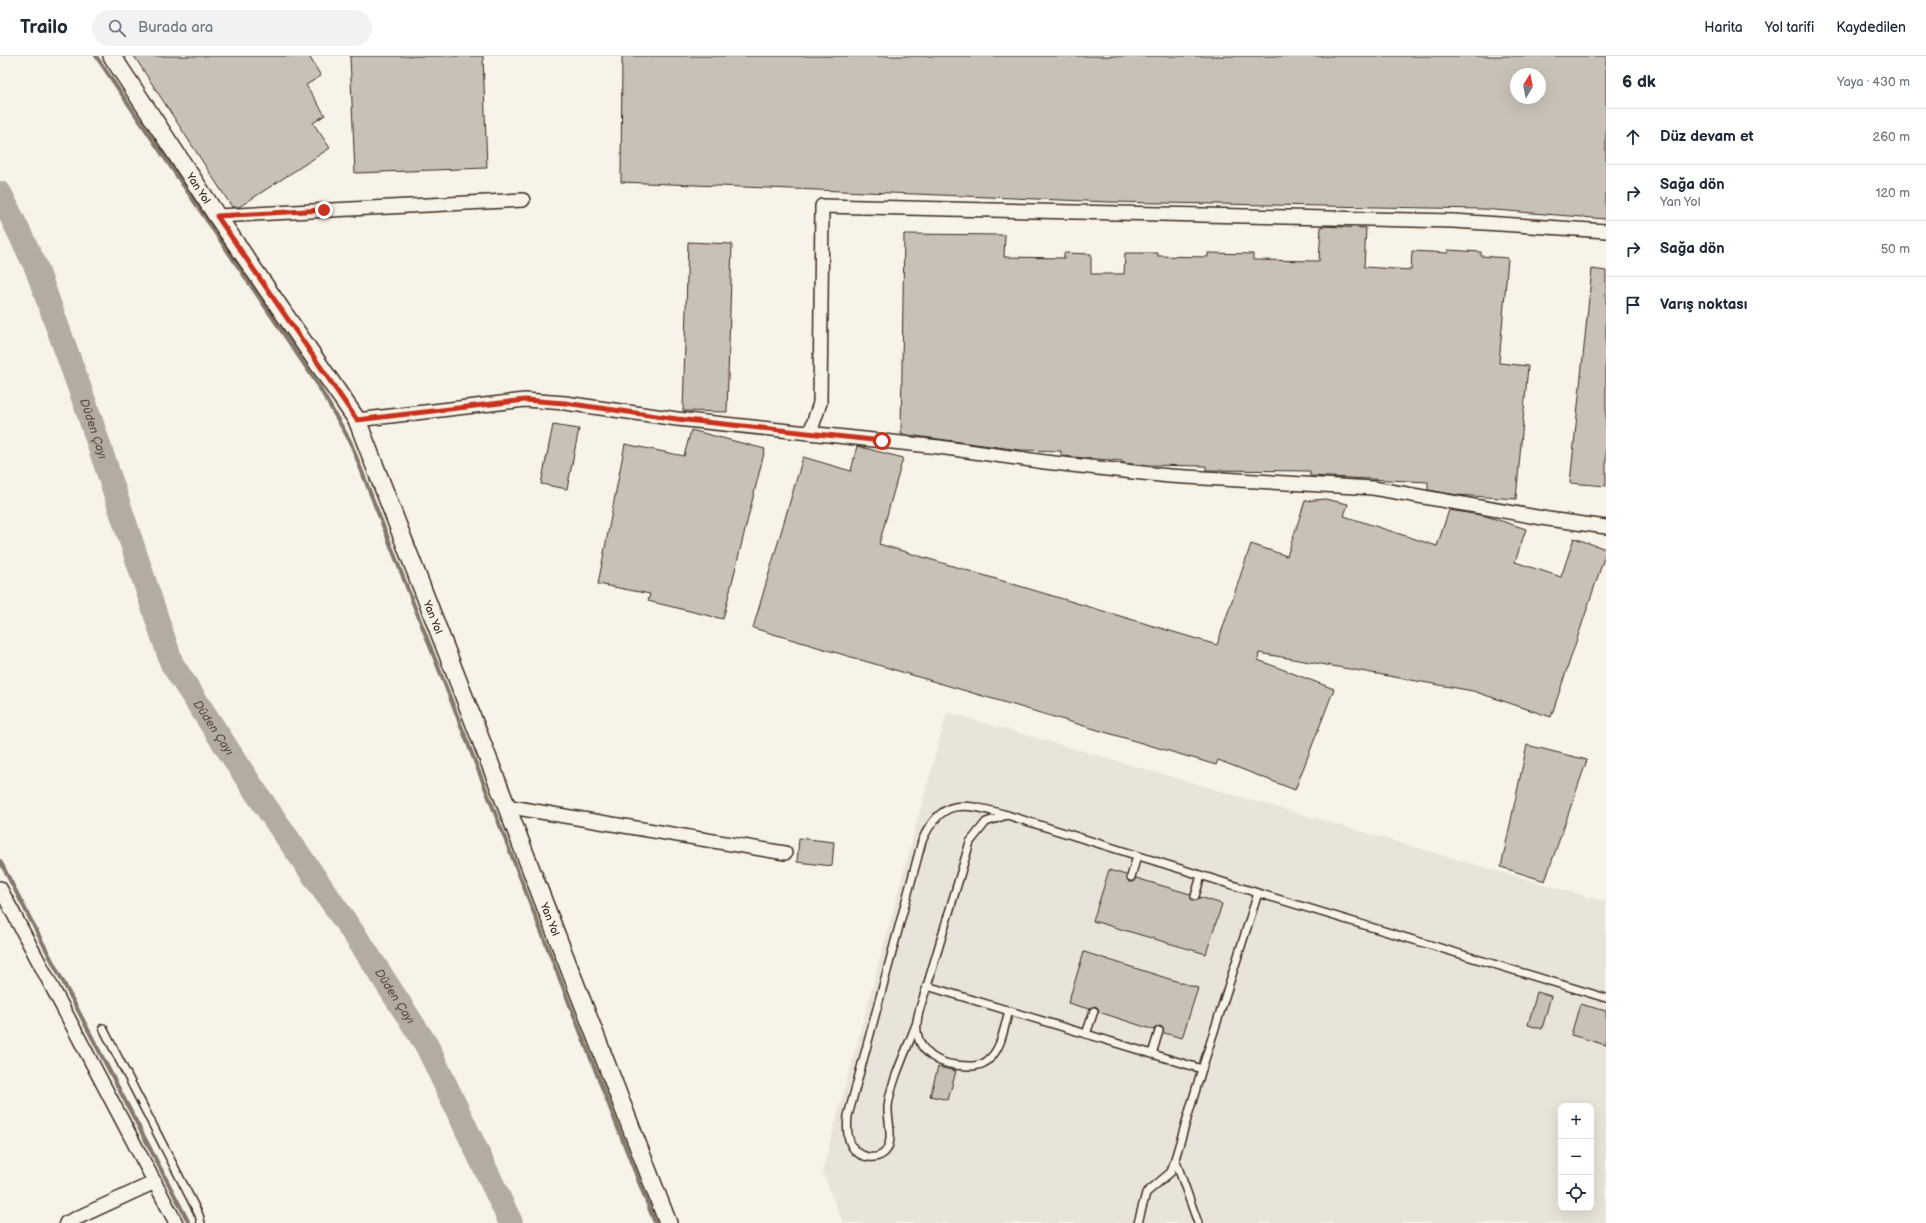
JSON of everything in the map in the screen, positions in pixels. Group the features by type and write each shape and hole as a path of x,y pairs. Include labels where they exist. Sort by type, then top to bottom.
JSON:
{"street":[{"name":"Yan Yol","path":"112,56 217,216 357,420 505,806 668,1223"},
{"path":"217,216 523,200"},
{"path":"810,433 820,403 822,206 1453,221 1606,231"},
{"path":"357,420 525,400 565,403 677,419 939,447 1045,462 1169,476 1373,488 1548,519 1606,527"},
{"path":"505,806 785,853"},
{"path":"0,888 176,1223"},
{"path":"66,1223 155,1182"}],"lane":[{"path":"1007,815 986,822 970,842 917,1022 891,1093 888,1115 890,1136 888,1144 885,1152 879,1156 871,1158 863,1156 856,1152 850,1145 846,1127 848,1116 922,841 933,821 952,807 970,806 1007,815 1201,876 1606,998"},
{"path":"1131,877 1137,856"},
{"path":"1195,896 1201,876"},
{"path":"1138,1223 1146,1193 1171,1172 1258,893"},
{"path":"927,986 1202,1069"},
{"path":"917,1022 919,1041 928,1055 947,1064 970,1067 987,1061 998,1047 1009,1011"},
{"path":"1086,1034 1094,1011"},
{"path":"103,1028 199,1215 201,1223"},
{"path":"1152,1054 1159,1031"},
{"path":"1175,1158 1198,1223"}],"shaded area":[{"path":"947,712 1606,902 1606,1223 843,1223 822,1172"}],"building":[{"path":"134,56 309,56 321,76 306,85 325,115 313,123 330,148 239,207 232,207"},
{"path":"350,56 483,56 487,168 355,173"},
{"path":"622,56 1606,56 1606,219 1483,209 1110,202 621,182"},
{"path":"1321,226 1366,228 1364,267 1411,270 1412,251 1448,253 1448,250 1481,252 1481,256 1508,258 1499,363 1528,366 1516,499 1457,495 1428,490 1428,482 1310,476 1310,471 1206,470 1206,466 1143,465 1122,463 1122,461 1061,456 1061,451 1020,450 901,434 904,234 1005,235 1004,257 1064,258 1064,253 1091,254 1091,274 1124,274 1125,253 1158,253 1158,256 1208,257 1208,253 1253,254 1253,260 1319,261"},
{"path":"688,242 732,244 727,412 683,411"},
{"path":"1592,269 1606,271 1606,486 1570,483"},
{"path":"553,425 579,429 567,489 541,484"},
{"path":"691,430 765,449 723,619 648,601 650,594 598,584 625,444 684,456"},
{"path":"857,446 903,458 879,544 1217,645 1251,544 1287,556 1305,501 1325,499 1348,504 1344,516 1437,546 1449,510 1486,516 1526,529 1515,562 1561,577 1574,538 1606,549 1606,552 1551,717 1473,691 1259,653 1258,660 1334,689 1295,790 1218,760 1216,765 753,628 803,457 851,471"},
{"path":"1527,745 1587,760 1545,881 1501,867"},
{"path":"799,838 834,842 832,866 797,862"},
{"path":"1109,870 1126,875 1129,882 1133,882 1136,878 1190,894 1191,899 1194,901 1198,900 1200,897 1222,904 1206,954 1093,921"},
{"path":"1084,952 1198,988 1182,1038 1164,1033 1163,1028 1160,1026 1156,1027 1154,1030 1099,1012 1098,1008 1095,1006 1089,1009 1068,1003"},
{"path":"1537,992 1551,996 1542,1029 1528,1025"},
{"path":"1580,1004 1606,1011 1606,1045 1571,1035"},
{"path":"938,1067 956,1071 948,1100 930,1096"}],"waterway":[{"path":"96,56 318,385 350,441 655,1223"},
{"name":"Düden Çayı","path":"0,193 36,267 86,406 172,664 255,791 365,950 427,1046 511,1223"},
{"path":"0,861 189,1223"}],"route":[{"path":"324,210 217,216 357,420 525,400 565,403 677,419 882,441"}]}
